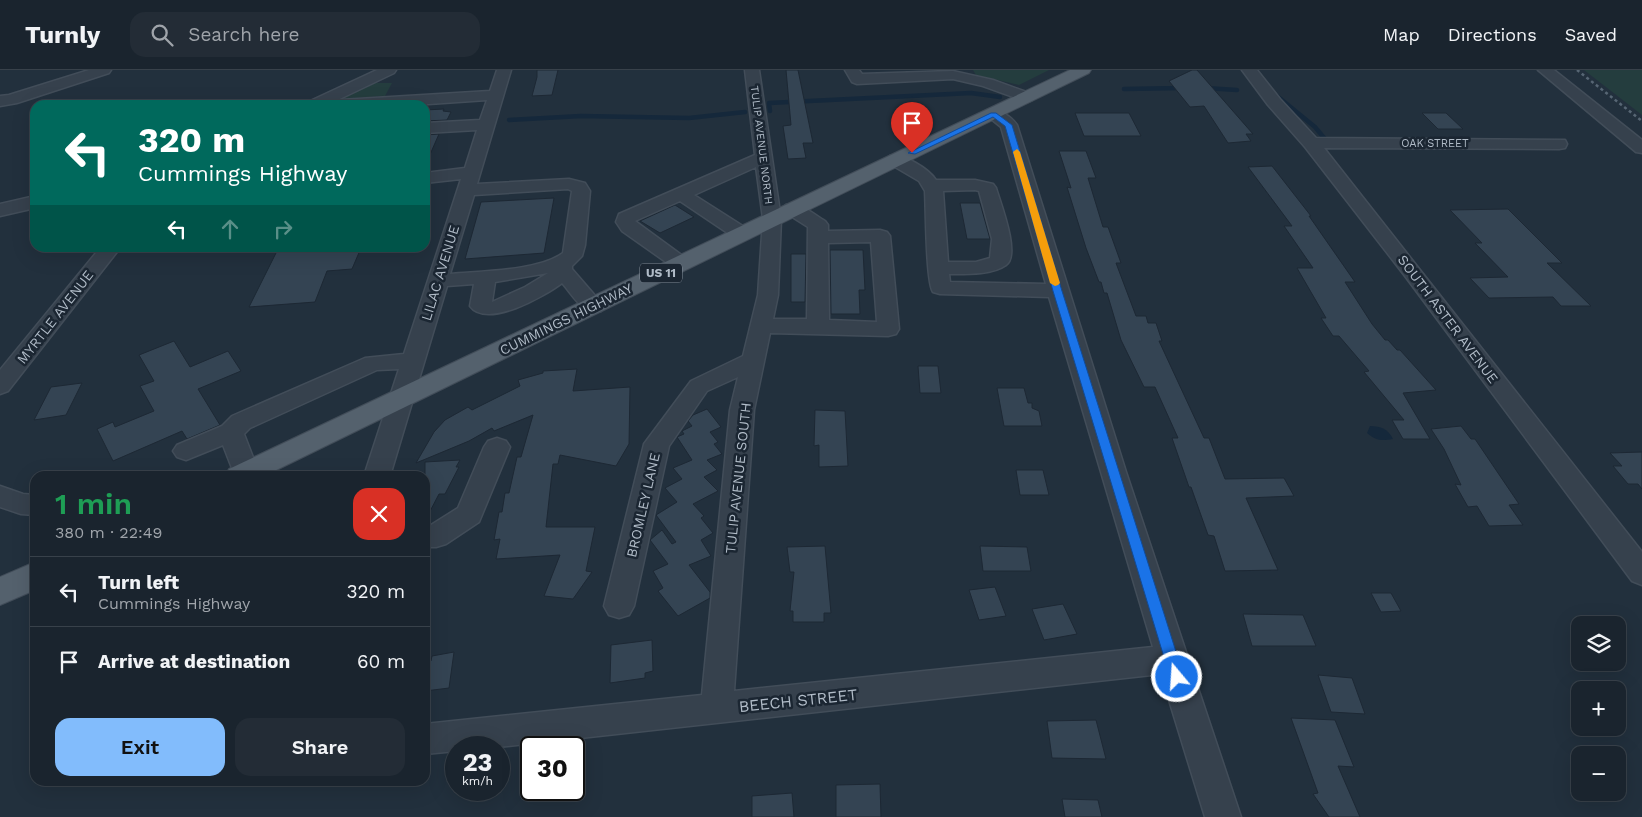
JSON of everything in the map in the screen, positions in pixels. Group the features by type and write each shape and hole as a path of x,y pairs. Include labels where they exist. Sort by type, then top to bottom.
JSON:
{"main road":[{"name":"CUMMINGS HIGHWAY","path":"251,471 1083,70"},
{"path":"0,592 30,577"}],"street":[{"path":"0,101 11,100 104,70"},
{"path":"331,100 389,70"},
{"name":"LILAC AVENUE","path":"379,471 504,70"},
{"name":"TULIP AVENUE NORTH","path":"752,70 764,158 782,214"},
{"name":"SOUTH ASTER AVENUE","path":"1249,70 1274,102 1311,143 1642,573"},
{"path":"1545,70 1642,148"},
{"path":"855,75 953,75 988,83 1028,97"},
{"path":"427,100 496,96"},
{"path":"993,114 1009,125 1057,291 1222,817"},
{"path":"430,128 486,125"},
{"name":"OAK STREET","path":"1311,143 1559,144"},
{"path":"680,263 625,222 626,218 764,158"},
{"path":"896,160 926,178 934,191 940,288 1057,291"},
{"path":"430,178 569,184 579,186 582,191 572,255 554,280 493,309 486,310 481,306 486,276"},
{"path":"931,186 974,185 987,188 1002,239 999,261 978,268 938,268"},
{"path":"681,194 742,234"},
{"path":"0,210 30,203"},
{"path":"782,214 818,225 820,237 818,326"},
{"name":"TULIP AVENUE SOUTH","path":"717,708 742,410 768,295 782,214"},
{"path":"761,326 849,327 860,323 872,314 868,266 882,256 880,236 820,237"},
{"name":"MYRTLE AVENUE","path":"0,386 107,252"},
{"path":"438,281 563,267"},
{"path":"563,267 593,306"},
{"path":"186,451 231,432 242,422 373,362 413,360"},
{"name":"BROMLEY LANE","path":"620,606 657,444 699,386 754,360"},
{"path":"231,432 242,471"},
{"path":"430,536 436,536 469,515 497,448"},
{"path":"0,496 20,504 30,505"},
{"name":"BEECH STREET","path":"430,738 1171,659"}],"green space":[{"path":"973,70 1049,70 1019,85 976,75"},
{"path":"1584,70 1642,70 1642,115"},
{"path":"375,83 392,83 385,96 339,99"}],"water":[{"path":"1370,426 1384,429 1393,439 1382,440 1373,438 1367,433"}],"building":[{"path":"537,70 558,70 552,95 532,96"},
{"path":"786,70 798,70 813,143 803,143 806,158 788,159 783,126 791,125"},
{"path":"1192,70 1197,70 1253,134 1246,134 1251,141 1228,143 1204,106 1190,107 1169,81"},
{"path":"444,109 443,111 451,112 447,120 430,121 430,110"},
{"path":"1075,113 1129,113 1141,136 1084,136"},
{"path":"1422,113 1446,113 1463,129 1438,129"},
{"path":"439,134 430,155 430,135"},
{"path":"1059,151 1086,151 1096,178 1088,178 1103,227 1108,227 1121,263 1116,263 1136,316 1146,316 1148,323 1156,323 1162,341 1159,341 1204,438 1209,438 1225,479 1284,478 1294,496 1246,498 1278,570 1225,571 1214,536 1208,535 1172,438 1178,438 1155,387 1144,387 1121,340 1107,293 1104,293 1086,248 1067,187 1071,188"},
{"path":"1272,166 1311,216 1309,216 1355,282 1345,282 1372,324 1385,340 1388,340 1397,350 1400,350 1436,390 1403,393 1430,439 1403,439 1392,420 1404,420 1364,372 1369,371 1339,336 1333,336 1321,318 1326,318 1297,268 1313,268 1284,226 1292,226 1248,167"},
{"path":"554,198 544,253 465,259 481,202"},
{"path":"960,203 980,203 990,239 967,239"},
{"path":"675,205 694,217 660,233 640,221"},
{"path":"1508,209 1562,263 1547,263 1591,306 1561,306 1553,297 1489,298 1470,278 1508,277 1475,243 1482,243 1450,210"},
{"path":"830,250 863,250 865,290 859,290 860,314 831,314"},
{"path":"276,252 359,252 352,269 327,271 315,302 249,307"},
{"path":"791,254 806,254 805,302 791,302"},
{"path":"174,341 190,367 228,351 241,371 198,389 220,425 187,439 182,431 113,461 97,429 113,422 115,427 154,411 140,386 154,381 139,355"},
{"path":"918,366 938,366 941,393 920,393"},
{"path":"577,369 573,391 630,387 629,444 616,466 560,455 558,464 553,464 546,527 595,527 586,571 592,572 573,599 544,596 560,555 496,559 500,539 494,540 499,512 502,512 505,493 509,493 517,457 521,457 533,415 494,431 492,428 469,441 416,463 434,432 445,420 468,407 472,410 520,386 518,380 543,373 543,371"},
{"path":"82,383 66,415 34,420 51,387"},
{"path":"997,388 1024,388 1028,403 1032,403 1032,408 1039,411 1042,426 1004,426"},
{"path":"707,409 721,427 710,432 718,442 714,444 722,454 707,460 717,470 704,477 718,491 693,504 704,516 701,518 713,533 701,540 711,556 689,565 710,592 710,598 678,616 658,591 663,588 653,571 668,564 650,540 662,530 672,544 676,542 656,515 677,502 665,488 682,479 673,468 692,460 677,437 684,434 682,431 692,426 688,421 693,415"},
{"path":"815,410 845,411 848,466 819,467 819,445 814,446"},
{"path":"1461,426 1471,439 1475,439 1519,504 1509,505 1523,525 1489,526 1477,506 1468,507 1455,484 1461,485 1444,449 1431,429"},
{"path":"1642,452 1642,489 1638,484 1628,484 1613,466 1622,466 1610,453"},
{"path":"460,460 456,467 459,467 445,494 439,494 430,511 430,471 425,471 425,462"},
{"path":"1016,470 1043,470 1049,495 1020,495"},
{"path":"825,546 831,613 824,613 824,622 793,622 793,611 790,611 794,572 790,572 787,547"},
{"path":"980,546 1027,547 1031,571 983,571"},
{"path":"995,587 1006,616 979,620 969,590"},
{"path":"1371,593 1391,593 1401,611 1381,612"},
{"path":"1063,604 1077,634 1044,640 1032,609"},
{"path":"1243,614 1303,615 1316,646 1252,646"},
{"path":"652,640 653,671 645,673 645,678 610,683 611,645"},
{"path":"454,652 449,688 430,690 430,661 432,656"},
{"path":"1318,675 1352,678 1365,714 1331,712"},
{"path":"1291,718 1335,720 1354,767 1338,766 1360,817 1329,817 1313,794 1318,793"},
{"path":"1096,720 1106,759 1052,758 1047,721"},
{"path":"880,784 881,817 836,817 836,785"},
{"path":"792,793 794,817 752,817 752,796"},
{"path":"1062,799 1098,800 1102,817 1065,817"}],"waterway":[{"path":"1124,89 1183,88"},
{"path":"1205,88 1237,90"},
{"path":"770,111 769,103 971,93 1000,97"},
{"path":"1277,96 1315,127 1325,139"},
{"path":"509,120 581,116 689,118 745,112"}],"railway":[{"path":"1577,70 1642,121"}],"slow traffic":[{"path":"1017,152 1055,283"}],"route":[{"path":"912,153 993,114 1009,125 1057,291 1177,677"}]}
